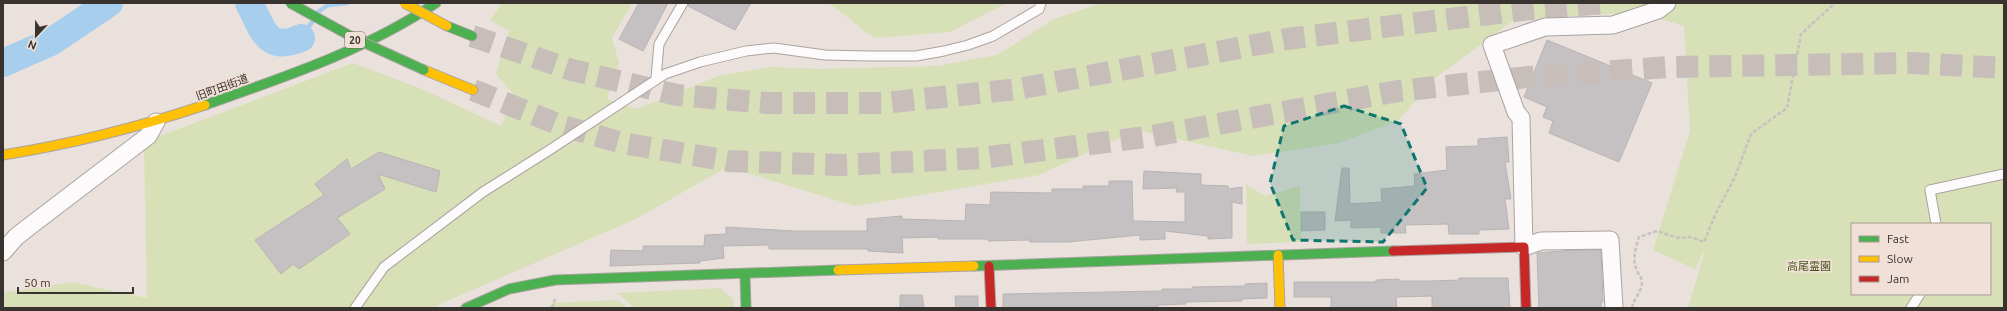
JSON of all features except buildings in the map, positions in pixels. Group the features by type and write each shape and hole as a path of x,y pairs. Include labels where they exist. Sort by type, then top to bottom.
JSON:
{"main road":[{"name":"20","path":"290,3 342,34 389,56 472,90"},
{"path":"404,3 447,26 472,36"},
{"name":"旧町田街道","path":"3,155 84,141 156,122 211,104 346,53 392,31 436,3"},
{"path":"466,308 495,294 539,282 1524,247 1526,308"},
{"path":"1278,255 1280,308"},
{"path":"989,266 991,308"},
{"path":"745,274 746,308"}],"street":[{"path":"1614,308 1610,240 1542,241 1524,247 1521,118 1516,112 1492,45 1545,27 1613,25 1658,10 1667,3"},
{"path":"3,252 16,237 148,136 156,122"}],"lane":[{"path":"656,78 659,44 683,3"},
{"path":"355,308 384,267 483,192 555,147 656,78 700,62 746,51 774,48 825,55 869,56 916,56 944,51 968,45 992,36 1038,9 1040,3"},
{"path":"1936,223 1930,190 2004,174"},
{"path":"1911,308 1919,295"}],"path":[{"path":"1632,308 1633,303 1641,290 1642,280 1635,267 1634,255 1639,237 1657,231 1678,238 1691,237 1704,242 1716,213 1735,177 1751,134 1787,108 1801,34 1835,3"},
{"path":"552,308 556,296"}],"highlighted area":[{"path":"1344,106 1401,124 1427,188 1383,242 1293,240 1270,183 1284,126"}],"green space":[{"name":"高尾霊園","path":"502,3 632,3 612,38 619,63 607,99 637,109 718,76 770,67 818,69 936,66 997,55 1054,19 1102,3 2004,3 2004,308 1688,308 1706,247 1695,269 1653,250 1690,131 1684,26 1645,14 1599,14 1514,20 1434,79 1399,120 1339,143 1253,156 1137,130 1039,175 855,206 727,167 636,219 440,304 437,308 3,308 3,293 71,282 147,298 144,142 353,63 422,89 501,126 514,95 496,74 509,31 490,20"},
{"path":"829,3 1007,3 950,32 874,38"},
{"path":"1246,184 1265,196 1300,186 1301,242 1247,244"},
{"path":"720,288 733,299 734,308 635,308 617,293"},
{"path":"618,300 628,308 548,308 552,303"}],"waterway":[{"path":"3,63 51,42 109,3"},
{"path":"249,3 267,36 280,43 301,38"},
{"path":"318,12 328,5 347,3"},
{"path":"301,38 312,22"}],"tunnel":[{"path":"472,36 572,70 677,95 767,103 884,103 1018,89 1287,39 1522,10 1605,3"},
{"path":"473,90 560,125 622,143 729,161 841,165 982,158 1153,136 1398,91 1528,77 1670,67 1912,63 2004,68"}],"traffic: fast":[{"path":"290,3 356,39 424,70"},
{"path":"205,105 295,73 353,49 382,35 436,3"},
{"path":"447,26 472,36"},
{"path":"974,266 1393,251"},
{"path":"466,308 509,289 555,280 838,270"},
{"path":"745,274 746,308"}],"traffic: slow":[{"path":"404,3 447,26"},
{"path":"424,70 473,90"},
{"path":"3,155 54,146 105,134 155,121 205,105"},
{"path":"1278,255 1280,308"},
{"path":"838,270 974,266"}],"traffic: jam":[{"path":"1393,251 1524,247 1526,308"},
{"path":"989,266 991,308"}]}
